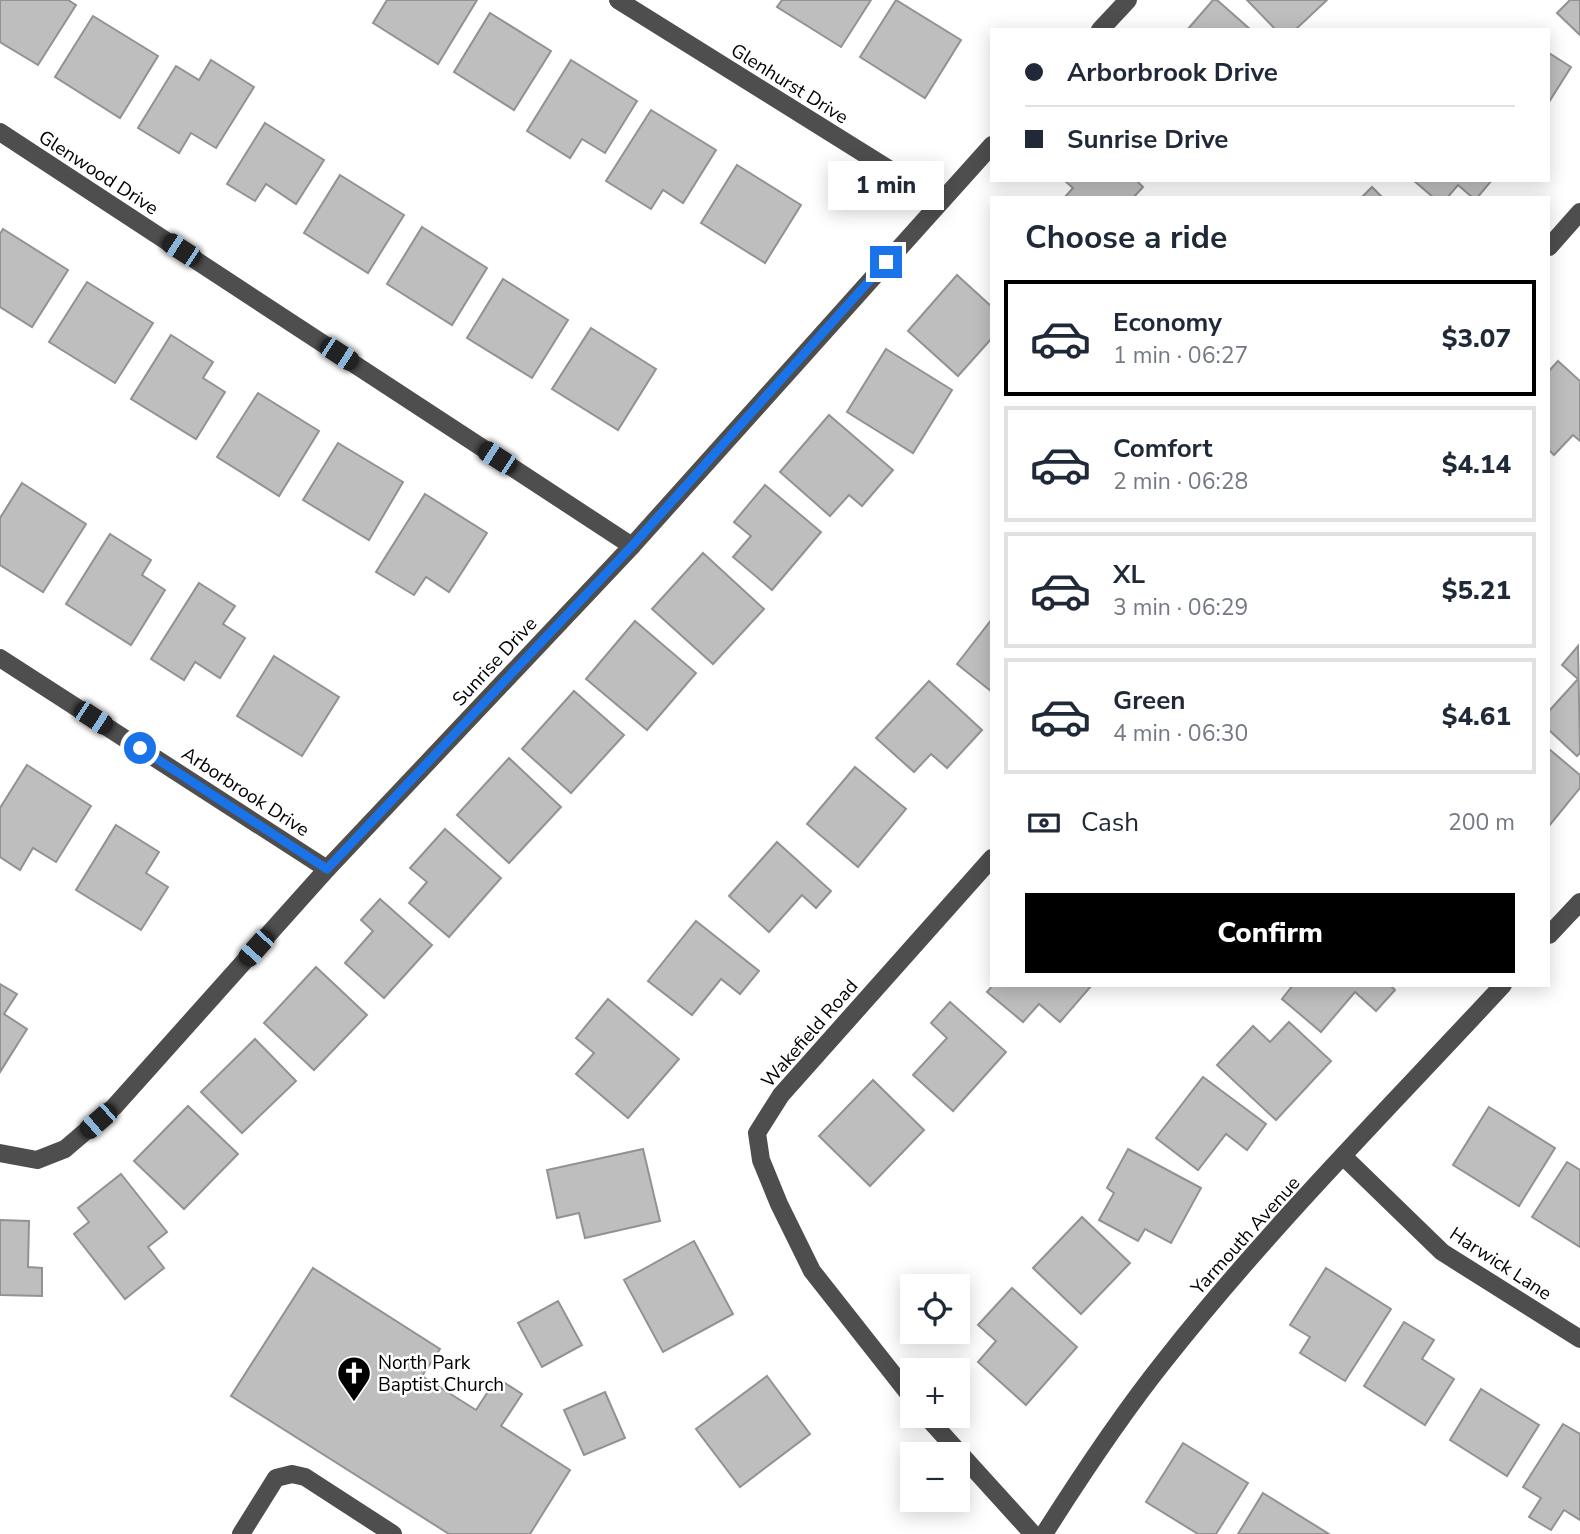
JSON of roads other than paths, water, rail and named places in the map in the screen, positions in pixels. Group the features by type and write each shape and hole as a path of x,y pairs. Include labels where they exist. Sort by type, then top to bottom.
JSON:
{"street":[{"name":"Glenhurst Drive","path":"618,0 940,201"},
{"path":"1102,28 1128,0"},
{"name":"Glenwood Drive","path":"0,132 632,546"},
{"name":"Sunrise Drive","path":"0,1153 37,1160 65,1149 114,1107 327,869 632,546 990,147"},
{"path":"1550,246 1580,212"},
{"name":"Arborbrook Drive","path":"0,658 327,869"},
{"name":"Wakefield Road","path":"900,1383 812,1271 765,1171 757,1133 781,1095 990,860"},
{"path":"1550,934 1580,902"},
{"name":"Yarmouth Avenue","path":"1044,1534 1093,1457 1165,1360 1238,1271 1501,987"},
{"name":"Harwick Lane","path":"1344,1157 1442,1252 1580,1339"},
{"path":"937,1428 1033,1534"},
{"path":"240,1534 276,1478 292,1474 305,1477 393,1534"}],"place":[{"name":"North Park Baptist Church","path":"354,1403"}]}
